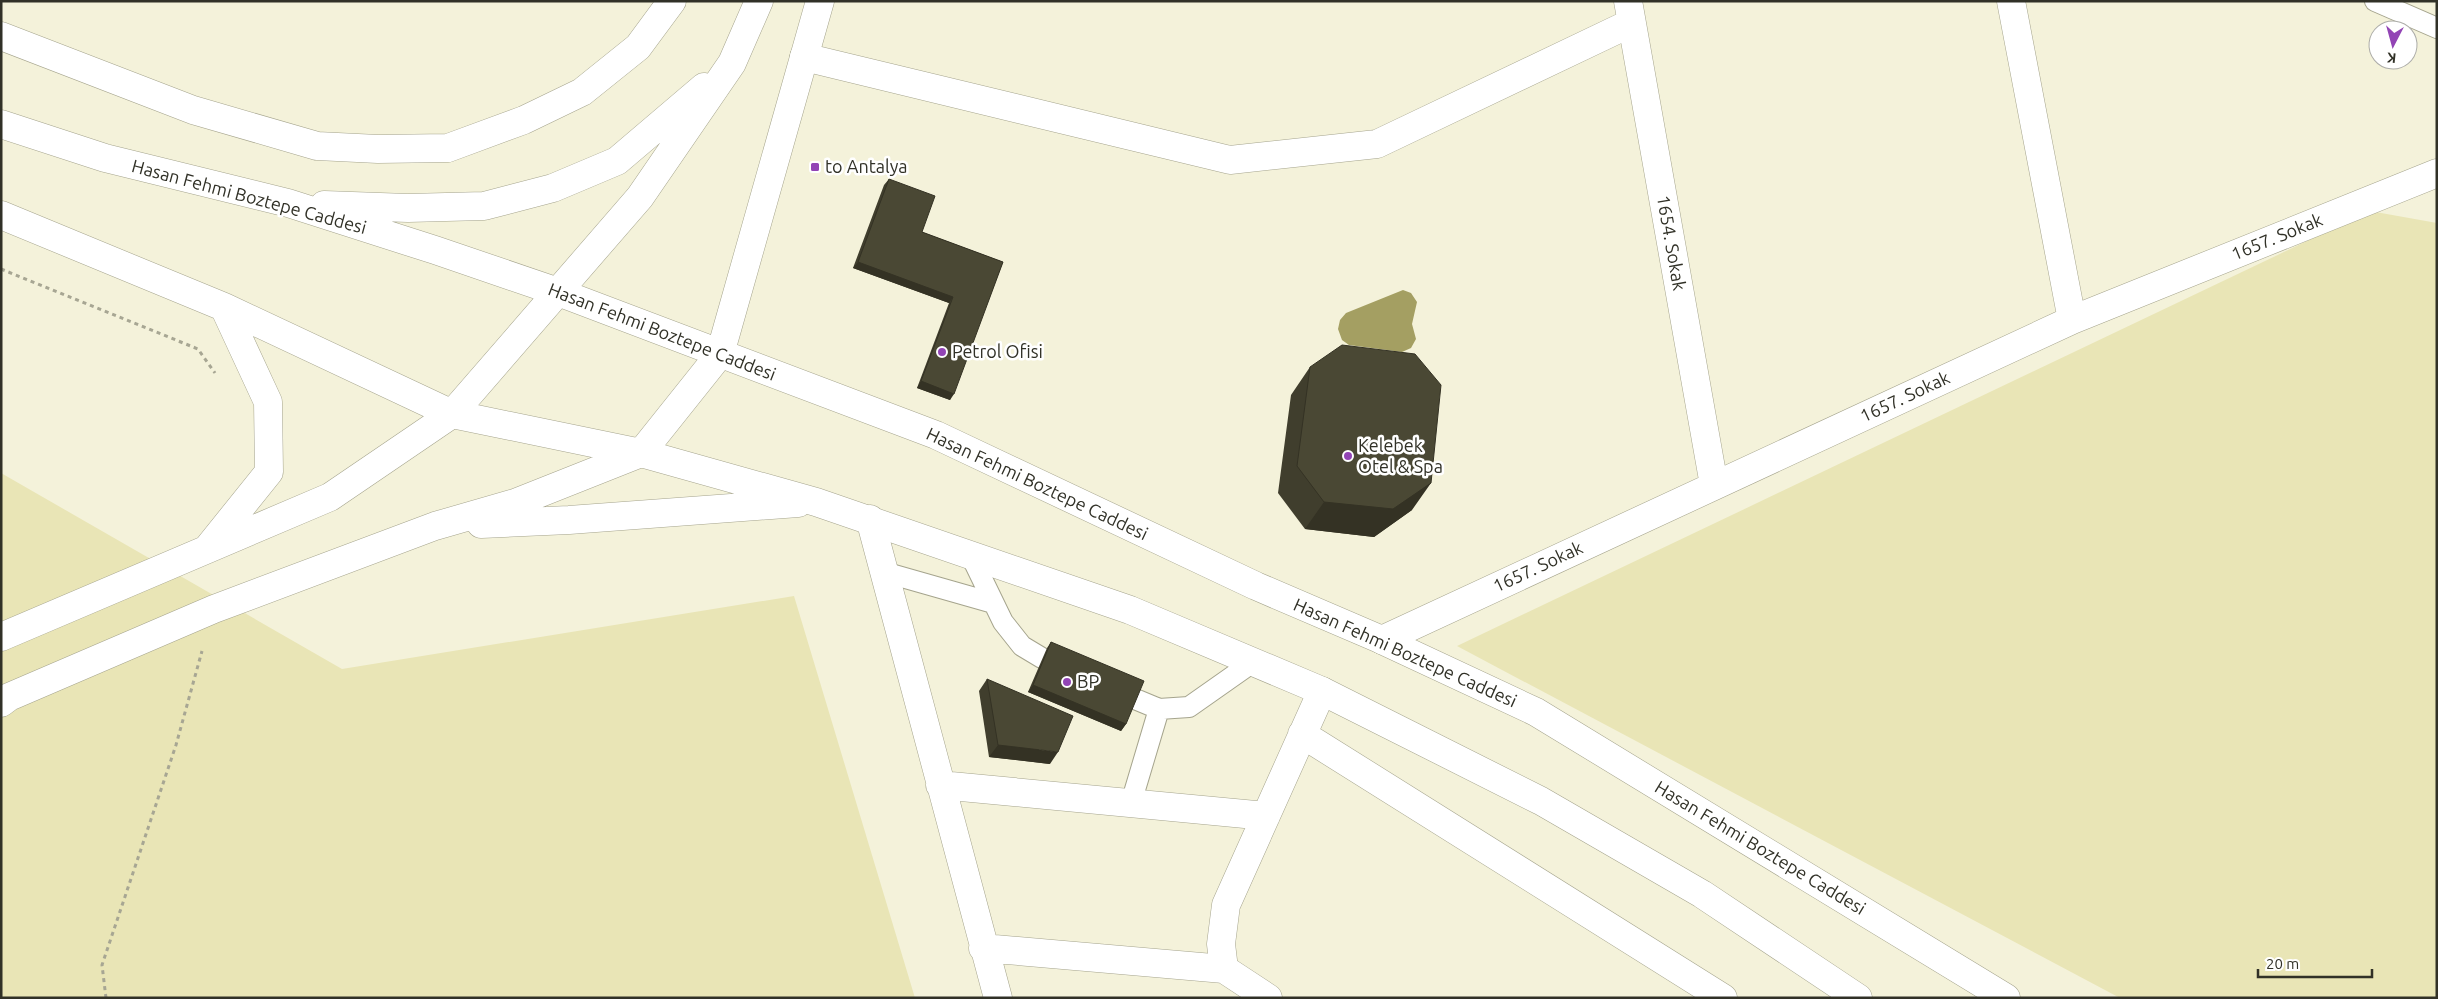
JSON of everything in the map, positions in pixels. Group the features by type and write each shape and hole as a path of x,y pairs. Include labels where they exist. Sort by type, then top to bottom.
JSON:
{"street":[{"path":"1,36 193,110 317,146 378,149 448,148 524,120 582,92 638,47 672,1"},
{"path":"1,637 330,497 452,414 640,197 732,63 759,1"},
{"path":"1,703 9,697 214,609 435,526 516,503 641,453 720,354 820,1"},
{"path":"2011,1 2072,320"},
{"path":"804,57 1230,160 1377,144 1630,12"},
{"name":"1654. Sokak","path":"1630,12 1714,485"},
{"path":"288,203 408,208 484,206 553,188 617,160 732,63"},
{"name":"Hasan Fehmi Boztepe Caddesi","path":"1,124 105,158 288,203 558,292 936,435 1256,586 1382,640 1536,712 2006,998"},
{"name":"1657. Sokak","path":"1382,640 2072,320 2437,173"},
{"path":"1,215 224,307 452,414 641,453 816,502 1130,610 1322,691 1541,801 1702,894 1858,998"},
{"path":"204,552 269,472 268,402 224,307"},
{"path":"435,526 569,520 816,502"},
{"path":"870,519 983,948 998,998"},
{"path":"1224,969 1222,944 1226,905 1322,691"},
{"path":"1302,734 1723,998"},
{"path":"940,785 1266,816"},
{"path":"983,948 1224,969 1268,998"}],"lane":[{"path":"2375,1 2437,28"},
{"path":"970,554 1002,622 1022,646 1042,658"},
{"path":"884,572 993,603"},
{"path":"1135,699 1159,709 1189,707 1253,662"},
{"path":"1131,803 1159,709"}],"path":[{"path":"1,269 198,349 219,379"},
{"path":"106,998 102,965 176,746 214,609"}],"shaded area":[{"path":"2370,211 2437,223 2437,998 2120,998 1457,646"},
{"path":"1403,290 1411,293 1417,302 1412,324 1416,339 1411,348 1402,352 1349,345 1342,340 1338,329 1340,320 1346,313"},
{"path":"1,473 342,669 794,596 915,998 1,998"}],"building":[{"path":"889,179 935,196 922,232 1003,262 954,394 921,381 953,297 858,262"},
{"path":"1342,345 1415,354 1441,385 1431,483 1393,509 1324,502 1297,466 1310,367"},
{"path":"1051,642 1144,681 1126,724 1033,685"},
{"path":"987,679 1073,716 1058,752 998,745"}],"place":[{"name":"to Antalya","path":"815,167"},
{"name":"Petrol Ofisi","path":"942,352"},
{"name":"Kelebek Otel & Spa","path":"1348,456"},
{"name":"BP","path":"1067,682"}]}
